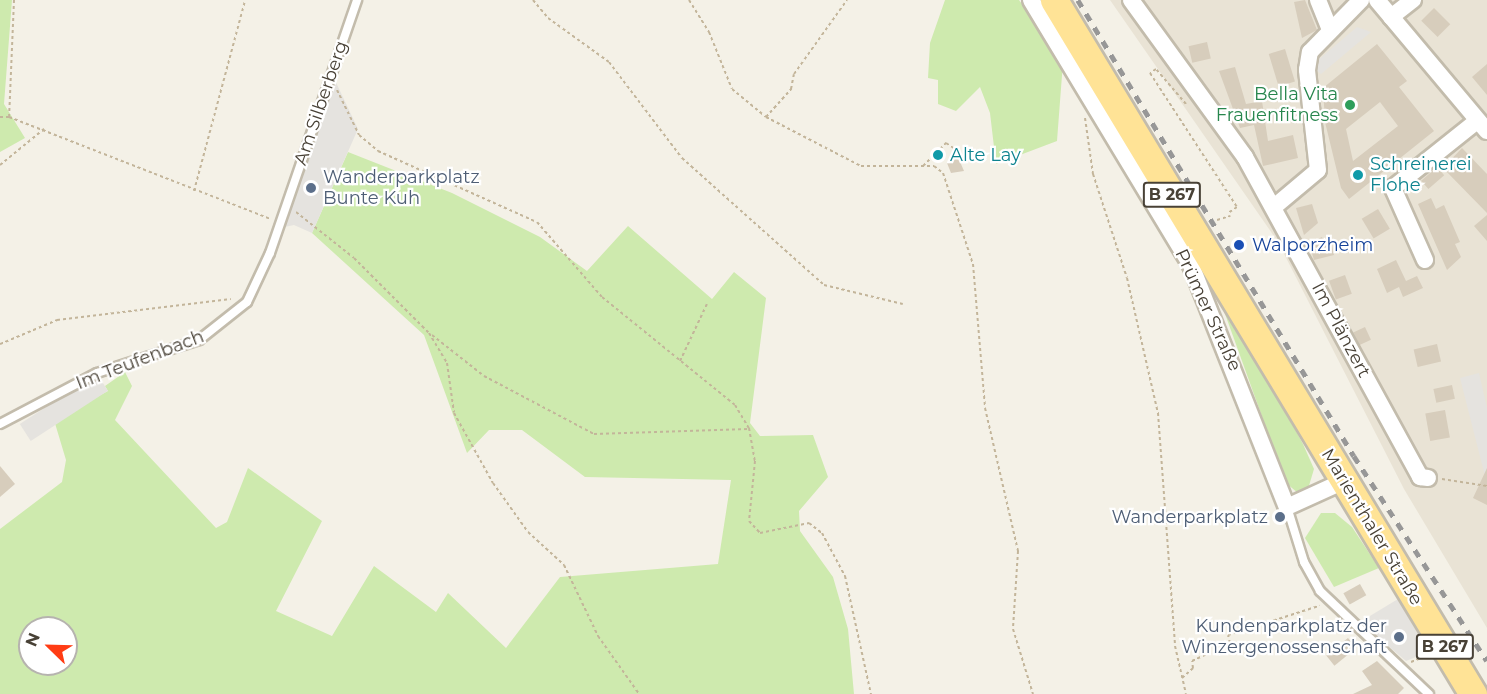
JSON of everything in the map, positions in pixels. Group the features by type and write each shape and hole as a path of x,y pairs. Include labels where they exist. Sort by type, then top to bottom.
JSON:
{"main road":[{"name":"Marienthaler Straße","path":"1054,0 1473,694"}],"street":[{"name":"Prümer Straße","path":"1031,0 1191,265 1287,507"},
{"name":"Im Plänzert","path":"1131,0 1214,109 1274,207 1420,477 1428,478"},
{"path":"1318,0 1329,27"},
{"path":"1274,207 1318,170 1307,70 1311,52 1329,27 1361,0"},
{"path":"1377,0 1482,126 1393,188 1425,260"},
{"path":"1391,17 1413,0"},
{"path":"1287,507 1344,480"}],"lane":[{"name":"Am Silberberg","path":"284,206 329,85 357,0"},
{"name":"Im Teufenbach","path":"0,424 97,373 200,340 247,302 284,206"},
{"name":"Prümer Straße","path":"1287,507 1304,562 1330,602 1429,694"}],"path":[{"path":"9,117 14,0"},
{"path":"194,191 245,0"},
{"path":"533,0 548,18 609,62 682,158 824,285 903,304"},
{"path":"689,0 709,32 732,89 766,117 861,166 934,166 943,173 973,264 985,408 1017,542 1013,629 1034,694"},
{"path":"766,117 791,89 794,74 847,0"},
{"path":"1195,114 1156,69 1150,74 1237,207 1229,215 1217,220"},
{"path":"329,85 338,90 359,135 378,151 537,222 602,297 735,405 749,429 755,460 749,521 760,533 809,523 822,533 845,576 871,694"},
{"path":"1087,95 1084,125 1093,174 1127,278 1158,413 1182,678 1186,694"},
{"path":"0,117 9,117 44,129 194,191 279,222"},
{"path":"0,165 44,129"},
{"path":"923,166 946,143 960,152 962,164"},
{"path":"284,206 317,225 429,333 484,376 594,434 749,429"},
{"path":"0,344 57,320 231,299 247,302"},
{"path":"681,361 707,304"},
{"path":"429,333 447,363 454,412 493,483 528,532 564,565 598,636 639,694"},
{"path":"1428,478 1487,486"},
{"path":"1182,678 1193,668 1192,661 1230,643 1228,635 1330,602"},
{"path":"1408,664 1431,654"}],"shaded area":[{"path":"1110,0 1487,0 1487,628 1404,489 1278,242"},
{"path":"1357,27 1371,32 1321,74 1311,66"},
{"name":"Wanderparkplatz Bunte Kuh","path":"332,74 358,129 312,233 294,225 275,229"},
{"path":"1479,373 1487,408 1487,484 1460,378"},
{"path":"97,374 108,391 31,441 20,424"},
{"name":"Kundenparkplatz der Winzergenossenschaft","path":"1398,599 1428,652 1406,661 1360,622"}],"green space":[{"path":"0,0 12,0 4,104 25,138 0,152"},
{"path":"945,0 1019,0 1063,62 1057,141 996,164 990,113 980,87 956,111 938,104 938,80 928,78 930,43"},
{"path":"348,152 452,193 540,237 587,271 628,226 712,299 734,272 766,298 750,423 760,436 813,435 828,477 799,511 800,531 833,577 848,629 854,694 0,694 0,529 62,482 66,460 54,420 108,391 105,386 125,372 132,386 115,420 216,528 227,522 248,468 322,521 276,611 332,636 374,566 436,612 448,593 506,648 560,577 718,564 731,480 585,477 522,430 489,430 467,453 424,335 312,233"},
{"path":"1211,275 1303,444 1314,469 1308,489 1298,493 1286,483"},
{"path":"1321,513 1335,513 1352,527 1379,568 1334,587 1305,538"}],"building":[{"path":"1305,0 1317,30 1302,38 1294,2"},
{"path":"1434,8 1450,24 1438,37 1421,21"},
{"path":"1207,42 1211,59 1192,63 1188,46"},
{"path":"1377,44 1407,81 1399,87 1434,131 1349,199 1341,188 1325,122 1323,88","holes":["1380,102 1398,126 1353,161 1346,129"]},
{"path":"1285,49 1295,82 1279,86 1269,54"},
{"path":"1487,64 1487,95 1472,77"},
{"path":"1235,67 1246,104 1262,101 1268,141 1293,135 1298,158 1263,166 1254,125 1240,128 1219,71"},
{"path":"1462,148 1487,174 1487,213 1443,168"},
{"path":"958,157 964,171 951,173 947,163"},
{"path":"1437,167 1444,175 1428,189 1421,181"},
{"path":"1431,198 1436,209 1444,205 1460,242 1455,244 1461,257 1447,270 1418,204"},
{"path":"1312,204 1318,223 1304,235 1296,208"},
{"path":"1378,209 1390,229 1374,239 1362,219"},
{"path":"1487,215 1487,241 1474,226"},
{"path":"1322,237 1324,243 1331,241 1334,255 1314,260 1309,243"},
{"path":"1396,260 1406,281 1417,276 1423,288 1403,297 1399,287 1387,293 1377,269"},
{"path":"1345,275 1352,294 1336,300 1329,281"},
{"path":"1365,327 1371,340 1359,345 1353,332"},
{"path":"1437,344 1441,362 1418,367 1414,349"},
{"path":"1452,385 1455,399 1436,403 1433,389"},
{"path":"1445,410 1450,438 1430,441 1425,413"},
{"path":"0,466 15,484 0,497"},
{"path":"1487,468 1487,505 1473,498"},
{"path":"1360,584 1366,595 1350,605 1343,593"},
{"path":"1348,638 1356,648 1334,666 1326,656"},
{"path":"1377,661 1404,688 1398,694 1353,694 1372,685 1362,671"}],"railway":[{"path":"1078,0 1354,456 1487,661"}],"place":[{"name":"Bella Vita Frauenfitness","path":"1350,105"},
{"name":"Alte Lay","path":"938,155"},
{"name":"Schreinerei Flohe","path":"1358,175"},
{"name":"Wanderparkplatz Bunte Kuh","path":"311,188"},
{"name":"Walporzheim","path":"1239,245"},
{"name":"Wanderparkplatz","path":"1280,517"},
{"name":"Kundenparkplatz der Winzergenossenschaft","path":"1399,637"}]}
